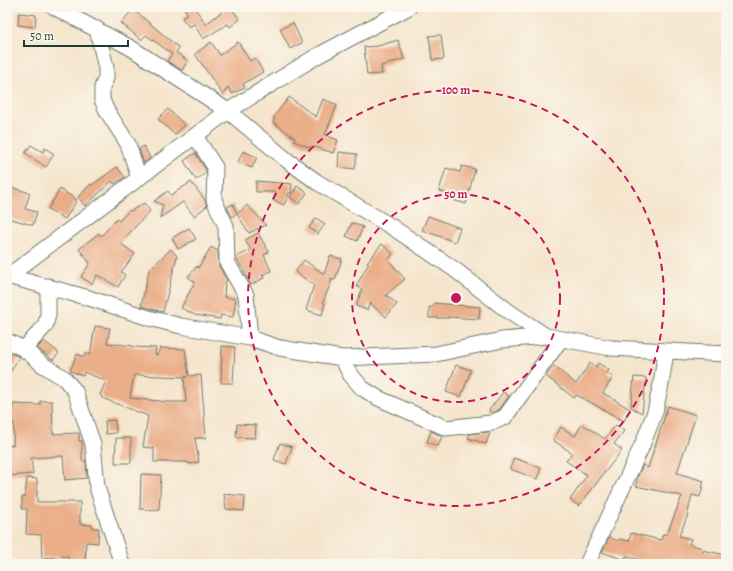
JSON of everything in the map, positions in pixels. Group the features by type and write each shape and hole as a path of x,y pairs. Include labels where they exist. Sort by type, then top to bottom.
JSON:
{"street":[{"path":"54,7 76,11 97,29 131,48 228,111 288,161 317,182 392,227 454,270 508,311 554,338"},
{"path":"8,276 228,111 394,11 409,7"},
{"path":"97,29 106,68 106,78 102,87 102,100 107,111 128,144 139,178"},
{"path":"195,136 215,166 214,200 226,226 227,262 246,295 250,338"},
{"path":"8,276 48,286 149,318 181,326 250,338 280,348 342,358 436,354 502,340 554,338 611,348 726,354"},
{"path":"24,349 45,326 48,315 48,286"},
{"path":"342,358 350,374 362,388 378,398 446,428 462,427 491,423 505,417 554,338"},
{"path":"7,340 24,349 43,365 64,378 75,391 92,444 97,487 122,564"},
{"path":"587,564 641,448 655,412 666,352"}],"building":[{"path":"183,7 194,7 206,24 228,7 230,7 240,19 230,27 228,24 203,39 194,24 189,27 182,18 188,14"},
{"path":"133,9 179,48 176,52 188,61 182,70 167,61 172,54 146,35 141,40 121,23"},
{"path":"19,13 36,15 35,27 18,25"},
{"path":"293,23 302,43 290,49 280,29"},
{"path":"441,35 444,59 432,60 429,36"},
{"path":"398,40 404,59 381,66 382,74 367,75 364,47 378,46"},
{"path":"211,42 220,55 238,42 250,61 255,58 263,72 243,84 245,87 232,94 228,87 223,95 195,54"},
{"path":"289,97 316,117 323,99 337,105 325,135 338,140 333,153 312,146 311,148 294,141 295,138 273,122 275,119 273,118"},
{"path":"168,109 185,125 175,135 158,119"},
{"path":"31,145 43,152 45,148 54,154 46,167 25,153"},
{"path":"144,146 150,158 144,163 139,149"},
{"path":"243,151 257,157 252,168 238,162"},
{"path":"339,152 357,154 355,169 338,167"},
{"path":"195,153 206,170 206,173 196,180 184,161"},
{"path":"462,166 475,169 466,204 453,200 455,195 439,191 446,168 460,172"},
{"path":"117,167 125,177 114,184 112,181 85,206 78,197 91,184 92,185"},
{"path":"256,181 292,184 291,193 289,193 284,205 273,200 276,192 256,192"},
{"path":"191,182 205,200 207,206 194,216 183,202 160,218 163,205 154,201 168,191 171,195"},
{"path":"7,186 30,193 25,209 37,212 33,225 7,218"},
{"path":"297,186 307,193 299,204 290,197"},
{"path":"60,189 77,200 65,219 48,209"},
{"path":"144,203 150,211 120,243 135,254 121,272 125,275 118,287 97,275 92,284 81,277 90,263 79,249 99,233 101,236 117,219 119,221 130,210 131,211"},
{"path":"233,204 237,213 232,217 227,207"},
{"path":"247,205 266,225 249,233 237,214"},
{"path":"428,216 460,228 455,242 422,230"},
{"path":"316,218 325,224 318,234 309,228"},
{"path":"352,223 363,227 357,241 346,236"},
{"path":"189,228 196,239 178,249 172,238"},
{"path":"258,233 269,252 264,255 271,271 262,275 264,278 251,285 236,257 251,250 245,240"},
{"path":"382,244 393,254 388,260 405,279 386,295 397,304 386,317 370,303 367,310 356,306 362,289 356,286 369,263 367,262"},
{"path":"211,247 218,251 219,266 227,281 225,282 224,297 236,299 233,317 221,315 220,319 195,315 181,308 195,282 188,277 197,266 198,268"},
{"path":"171,249 177,256 163,312 141,306 149,270"},
{"path":"330,256 342,259 335,280 330,279 332,280 323,302 325,303 322,315 306,310 314,285 295,272 304,260 324,274"},
{"path":"434,303 480,307 479,319 448,317 429,318 429,307 434,307"},
{"path":"95,326 110,328 107,343 133,347 156,348 155,354 157,355 160,348 185,349 189,376 201,375 206,438 195,438 199,462 189,464 188,462 154,462 154,448 143,447 148,416 102,398 100,395 106,381 84,372 83,376 70,371 77,354 84,357 85,353 90,355","holes":["134,375 187,377 184,377 186,402 169,402 130,398"]},
{"path":"44,341 59,353 53,360 37,348"},
{"path":"222,346 235,347 233,383 221,383"},
{"path":"7,351 19,357 7,378"},
{"path":"590,363 596,367 598,363 609,370 607,373 613,377 603,393 630,409 624,421 577,395 574,398 546,376 554,366 576,384"},
{"path":"456,365 471,370 461,397 446,392"},
{"path":"634,377 646,378 642,413 631,407"},
{"path":"503,392 509,396 499,410 492,413 489,410"},
{"path":"40,401 52,401 53,434 79,433 79,441 82,441 82,461 86,461 87,478 65,480 63,456 31,458 33,474 7,476 7,446 13,445 14,423 9,423 9,410 13,410 13,404 40,405"},
{"path":"668,406 696,415 677,473 704,481 700,497 692,495 687,517 679,536 691,539 689,544 702,548 702,550 726,555 726,564 652,564 626,556 625,560 602,552 609,537 618,541 619,539 629,541 631,533 661,540 663,534 667,534 682,496 636,486 638,475 643,465 648,468"},
{"path":"115,420 116,433 106,434 105,421"},
{"path":"237,424 256,425 255,438 236,437"},
{"path":"582,424 605,439 616,425 624,431 614,444 622,450 579,506 570,500 587,475 566,461 572,453 553,440 561,427 575,436"},
{"path":"431,431 442,436 438,446 427,442"},
{"path":"490,433 486,444 468,438 470,434"},
{"path":"116,438 131,438 131,463 115,463"},
{"path":"280,443 292,447 286,464 274,460"},
{"path":"514,458 541,468 537,479 510,469"},
{"path":"141,474 161,475 159,510 140,509"},
{"path":"27,478 37,479 37,502 80,502 80,524 92,525 93,528 99,528 98,543 86,542 85,564 68,564 68,556 42,558 41,535 26,534 27,509 22,509 22,497 25,497"},
{"path":"224,494 245,496 244,511 226,509"}]}
